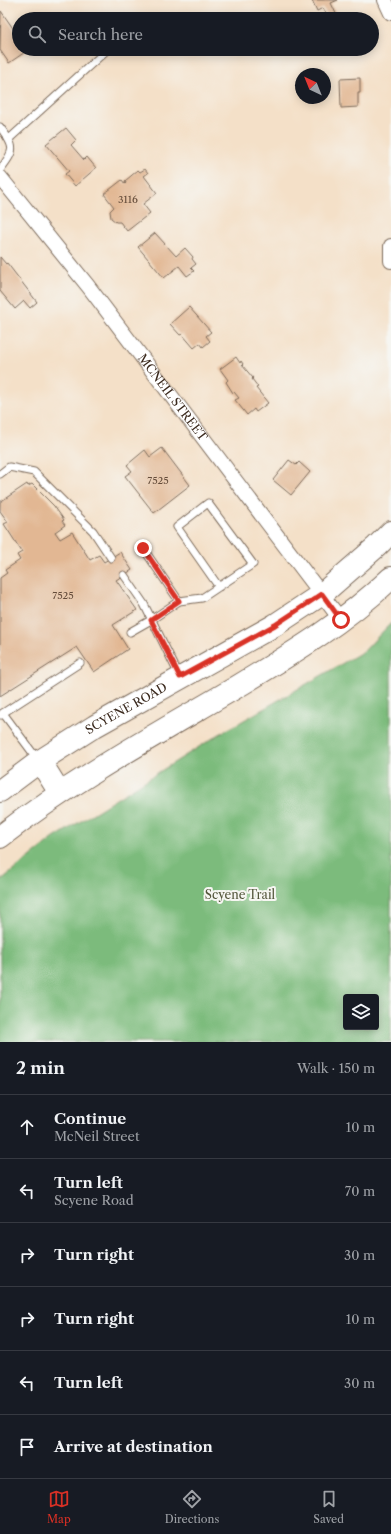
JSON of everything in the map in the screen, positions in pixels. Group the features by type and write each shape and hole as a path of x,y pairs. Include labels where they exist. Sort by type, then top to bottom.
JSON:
{"main road":[{"name":"SCYENE ROAD","path":"0,791 40,762 95,726 275,625 322,594 376,548 391,532"},
{"path":"0,837 29,814 79,781 295,652 341,620 391,578"},
{"path":"40,762 60,793"}],"street":[{"path":"385,0 391,13"},
{"name":"MCNEIL STREET","path":"0,177 88,286 341,620"},
{"path":"391,246 391,261"}],"lane":[{"path":"9,139 100,56"},
{"path":"0,127 9,139 12,149 11,156 0,170"},
{"path":"0,474 10,467 34,472 93,531 111,558"},
{"path":"130,632 179,601 202,598 219,587 252,564 208,503 177,527 219,587"},
{"path":"143,548 179,601"},
{"path":"124,575 144,604 180,677"},
{"path":"40,762 2,714 80,663"}],"green space":[{"name":"Scyene Trail","path":"391,623 391,1042 0,1042 0,881 54,838 218,735 364,651"}],"building":[{"path":"312,0 338,0 331,3 335,12 325,12 323,8 317,11"},
{"path":"1,11 12,27 12,56 19,56 9,63 0,50"},
{"path":"360,78 358,107 341,108 340,79"},
{"path":"66,128 76,140 71,145 84,160 87,157 96,168 75,186 65,174 69,171 46,144"},
{"path":"145,169 148,173 144,176 157,193 143,204 150,213 127,231 120,222 116,222 111,218 110,211 114,207 104,194 122,180 125,184 125,181 138,170 140,172"},
{"path":"155,233 176,256 185,248 193,257 192,259 196,264 191,268 194,271 187,276 179,266 164,278 138,247"},
{"path":"0,257 6,264 7,263 37,302 30,308 24,301 15,309 0,291"},
{"path":"189,307 211,332 206,336 210,341 203,347 200,343 194,348 182,334 180,335 170,324"},
{"path":"236,357 240,363 241,361 243,364 242,365 253,378 252,379 258,387 256,388 268,403 256,412 254,409 247,415 235,400 239,398 234,392 233,393 226,382 228,380 220,369"},
{"path":"162,448 190,485 154,513 125,476 132,471 127,465 145,450 150,457"},
{"path":"289,460 296,465 299,462 310,472 291,495 273,480"},
{"path":"27,484 28,486 32,484 54,506 64,520 62,521 65,525 55,532 60,539 72,532 90,560 99,555 104,562 120,552 132,570 116,580 137,610 113,625 128,649 94,672 77,647 0,696 0,578 7,573 5,570 20,560 17,555 22,552 4,524 8,522 0,511 0,502"}],"route":[{"path":"143,548 179,601 151,620 180,677 275,625 322,594 341,620"}]}
